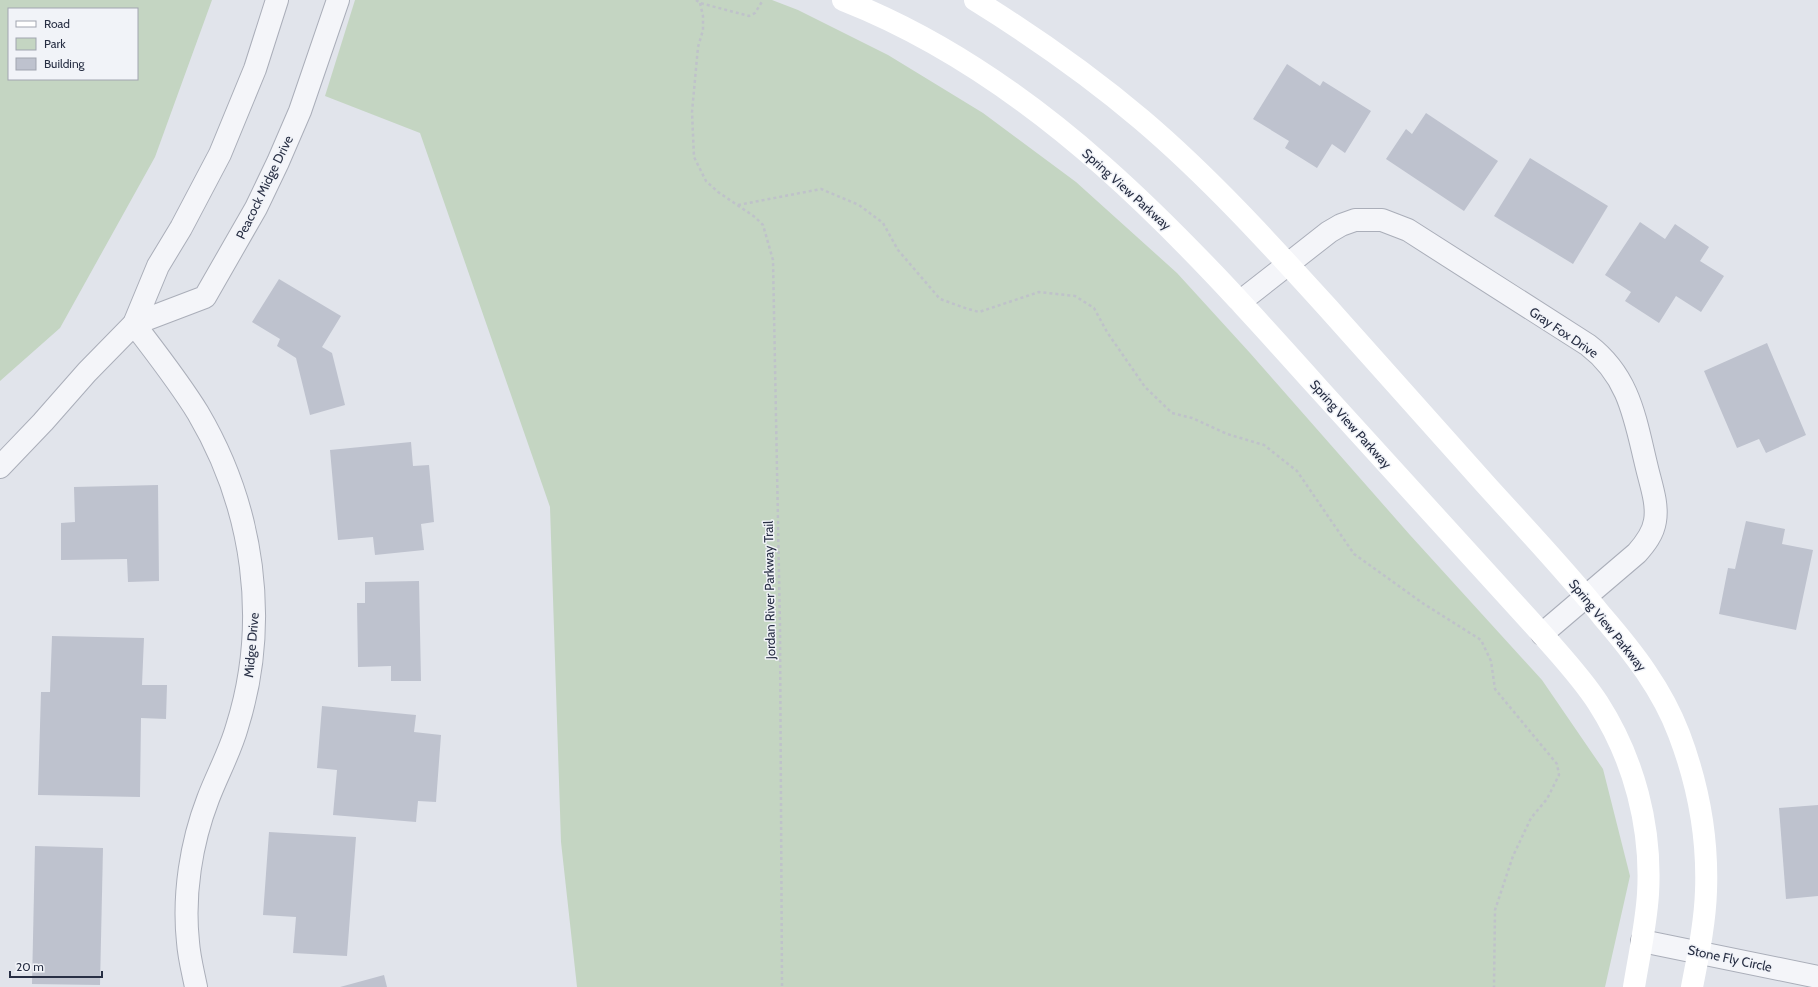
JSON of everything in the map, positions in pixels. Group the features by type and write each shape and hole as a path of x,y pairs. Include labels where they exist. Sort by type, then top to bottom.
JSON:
{"street":[{"name":"Peacock Midge Drive","path":"0,467 43,422 87,372 134,324 158,266 201,191 232,126 255,69 277,0"},
{"name":"Peacock Midge Drive","path":"134,324 205,297 256,208 278,162 300,111 338,0"},
{"name":"Spring View Parkway","path":"843,0 914,32 955,56 1000,85 1054,124 1108,169 1166,224 1241,301 1542,634 1578,676 1598,703 1614,732 1628,762 1639,796 1649,863 1648,895 1634,987"},
{"name":"Spring View Parkway","path":"975,0 1019,27 1062,58 1142,120 1216,189 1287,264 1587,597 1640,662 1660,693 1678,731 1693,774 1702,815 1706,855 1706,894 1699,952 1692,987"},
{"name":"Gray Fox Drive","path":"1241,301 1329,232 1355,220 1382,220 1395,224 1588,345 1608,363 1626,391 1633,410 1654,501 1655,522 1645,543 1637,553 1542,634"},
{"name":"Midge Drive","path":"134,324 174,376 198,414 220,455 238,502 248,544 254,586 255,625 252,660 246,693 237,728 208,800 197,837 190,872 187,907 188,942 196,987"},
{"name":"Stone Fly Circle","path":"1642,941 1818,977"}],"path":[{"path":"696,0 700,3 749,16 755,14 763,0"},
{"name":"Jordan River Parkway Trail","path":"700,3 703,16 703,30 698,47 692,112 694,157 706,181 718,192 756,217 763,225 773,260 780,627 782,987"},
{"path":"738,205 821,189 859,205 883,223 898,250 940,299 968,310 979,312 1039,292 1075,296 1094,308 1107,332 1145,387 1172,413 1192,418 1226,434 1264,445 1297,471 1354,554 1424,604 1481,640 1491,662 1495,689 1557,764 1558,775 1547,799 1531,818 1513,856 1495,910 1494,987"}],"green space":[{"path":"0,0 212,0 155,157 60,328 0,381"},
{"path":"355,0 772,0 798,10 888,55 983,113 1076,182 1177,273 1250,353 1410,535 1542,680 1603,769 1630,876 1605,987 577,987 561,842 550,507 420,133 325,96"}],"building":[{"path":"1287,64 1320,86 1323,81 1371,111 1345,153 1332,144 1317,168 1285,148 1289,141 1253,119"},
{"path":"1426,113 1498,161 1464,211 1386,159 1406,129 1412,134"},
{"path":"1530,158 1608,206 1573,264 1494,216"},
{"path":"1640,222 1665,239 1675,224 1709,247 1700,261 1724,276 1701,312 1676,296 1659,323 1625,301 1631,292 1605,275"},
{"path":"279,279 341,316 322,347 332,353 345,405 310,415 296,358 277,346 280,339 252,322"},
{"path":"1767,343 1806,435 1766,453 1759,439 1737,448 1704,371"},
{"path":"411,442 413,466 429,465 434,522 421,524 424,550 375,555 373,537 338,540 330,450"},
{"path":"158,485 159,581 128,582 127,559 61,560 61,523 75,522 74,487"},
{"path":"1746,521 1785,529 1782,544 1813,550 1796,630 1719,614 1728,568 1735,569"},
{"path":"419,581 421,681 391,681 391,666 358,667 357,603 365,603 365,582"},
{"path":"52,636 144,638 142,685 167,685 166,719 141,718 140,797 38,795 41,692 50,692"},
{"path":"322,706 416,715 414,732 441,735 436,802 418,801 416,822 333,815 337,770 317,768"},
{"path":"1818,805 1818,896 1786,899 1779,808"},
{"path":"269,832 356,837 347,956 293,953 296,917 263,915"},
{"path":"35,846 103,848 100,985 32,984"},
{"path":"384,975 387,987 340,987"}]}
